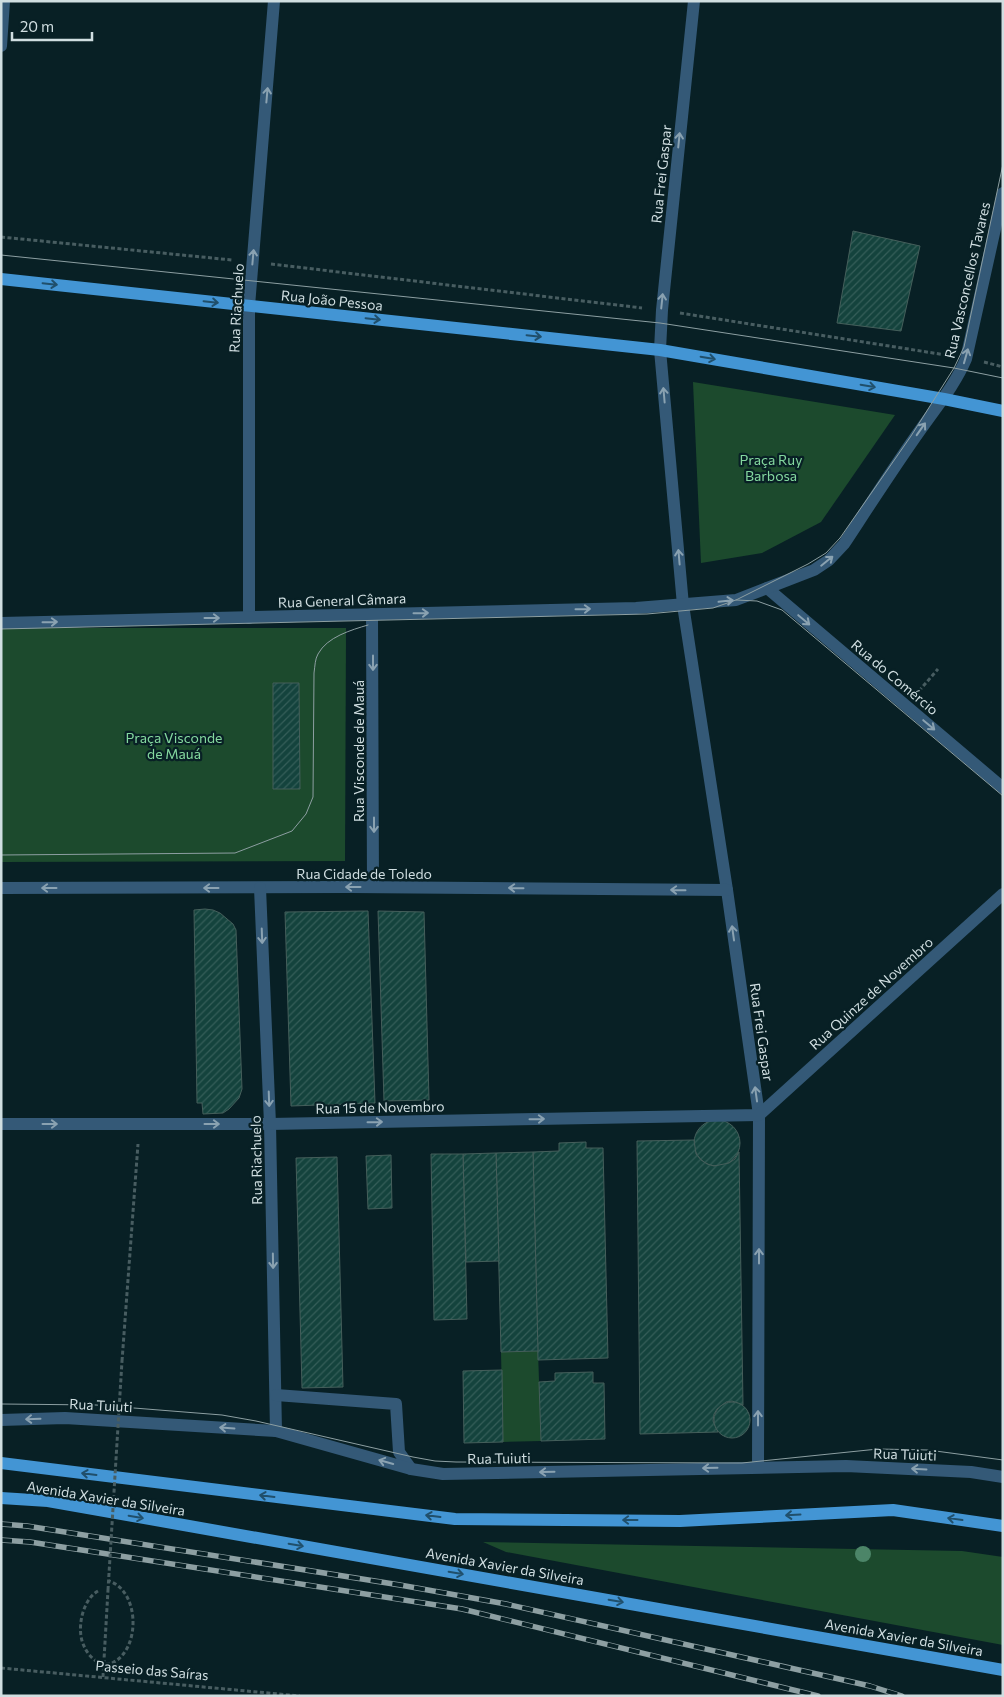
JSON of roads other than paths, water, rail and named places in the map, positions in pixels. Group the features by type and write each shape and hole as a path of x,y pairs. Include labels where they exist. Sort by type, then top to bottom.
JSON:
{"main road":[{"name":"Rua João Pessoa","path":"1,279 660,350"},
{"path":"660,350 1003,411"},
{"name":"Avenida Xavier da Silveira","path":"1,1463 454,1519 680,1521 893,1510 1003,1526"},
{"name":"Avenida Xavier da Silveira","path":"1,1498 48,1501 1003,1670"}],"street":[{"path":"1,46 4,1"},
{"name":"Rua Riachuelo","path":"249,618 249,306 274,1"},
{"name":"Rua Frei Gaspar","path":"660,350 662,310 694,1"},
{"name":"Rua Vasconcellos Tavares","path":"944,399 962,370 966,358 1003,194"},
{"path":"660,350 683,605 736,600 814,570 829,560 844,544 921,429 944,399"},
{"name":"Rua do Comércio","path":"767,588 1003,788"},
{"name":"Rua Frei Gaspar","path":"683,605 727,890 759,1115 758,1467"},
{"name":"Rua General Câmara","path":"1,623 636,608 683,605"},
{"name":"Rua Visconde de Mauá","path":"372,614 373,887"},
{"name":"Rua Cidade de Toledo","path":"1,888 373,887 727,890"},
{"name":"Rua Riachuelo","path":"260,888 270,1124 276,1431"},
{"name":"Rua Quinze de Novembro","path":"759,1115 1003,894"},
{"name":"Rua 15 de Novembro","path":"1,1124 270,1124 759,1115"},
{"path":"276,1395 396,1404 398,1452 411,1469"},
{"name":"Rua Tuiuti","path":"1,1420 65,1418 276,1431 411,1469 443,1474 846,1466 971,1472 1003,1477"}],"tram line":[{"path":"1,629 647,614 713,608 736,600 826,553 840,538 911,436 954,368 964,347 1003,164"},
{"path":"1,255 660,323 954,368 1003,378"},
{"path":"736,600 757,601 782,610 1003,796"},
{"path":"1,855 235,853 292,831 306,814 313,797 314,673 317,656 322,648 333,639 368,625"},
{"path":"1,1404 96,1405 222,1415 435,1461 742,1463 878,1449 928,1450 1003,1460"}],"railway":[{"path":"1,1524 27,1526 400,1585 506,1604 870,1686 902,1696"},
{"path":"1,1540 30,1542 462,1609 818,1696"}],"park label":[{"name":"Praça Ruy Barbosa","path":"771,468"},
{"name":"Praça Visconde de Mauá","path":"174,746"}]}
